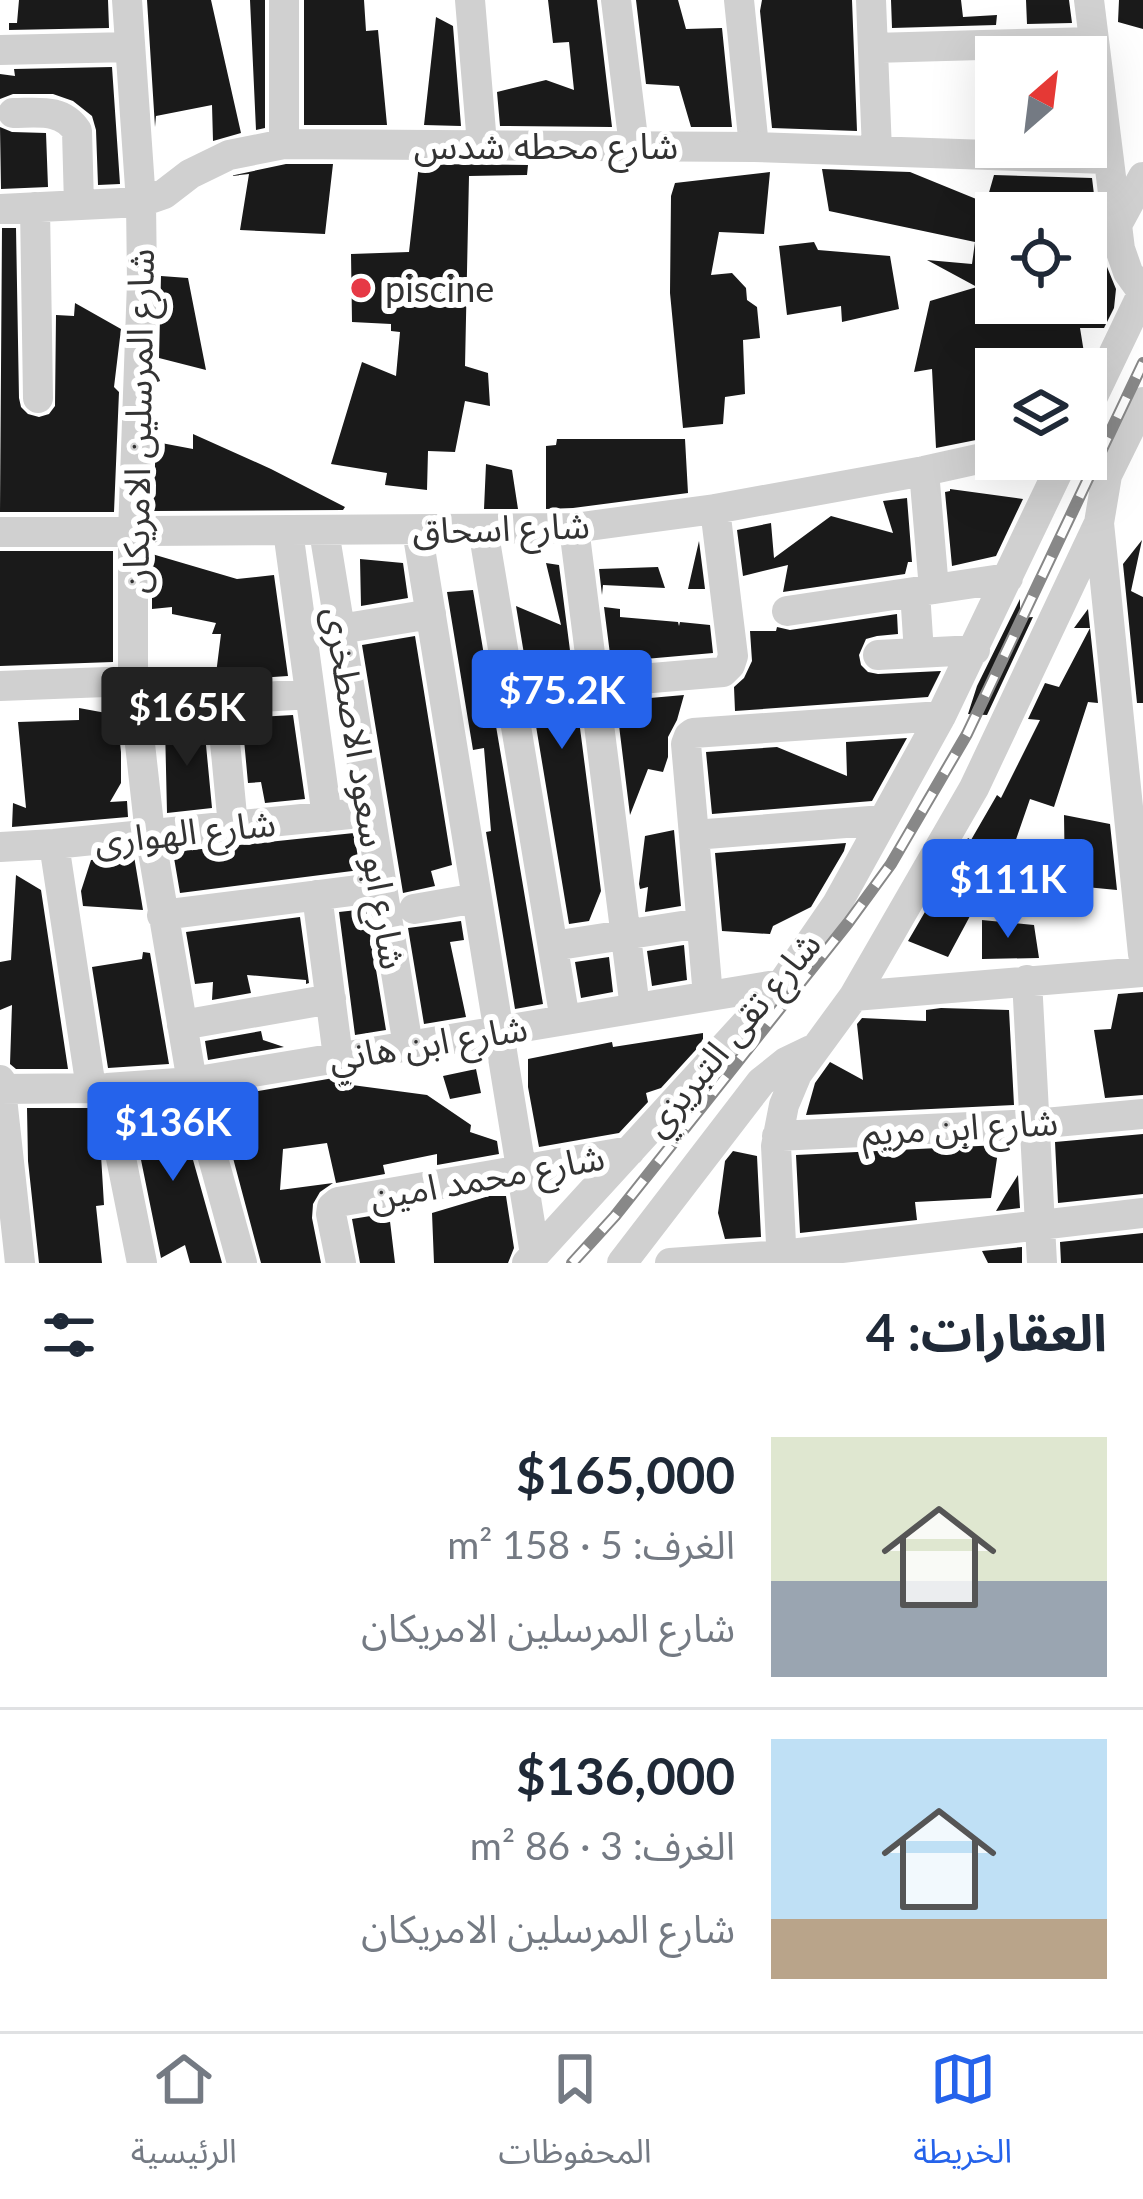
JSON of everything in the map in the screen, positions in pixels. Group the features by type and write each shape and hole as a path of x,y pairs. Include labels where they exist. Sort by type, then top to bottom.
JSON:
{"street":[{"name":"شارع المرسلين الامريكان","path":"127,0 142,282 133,533 135,693 150,834 192,1082 242,1263"},
{"path":"284,0 284,144"},
{"path":"470,0 482,144"},
{"path":"616,0 634,146"},
{"path":"739,0 754,148"},
{"path":"871,0 878,152"},
{"path":"1089,0 1093,36"},
{"path":"873,48 975,45"},
{"path":"0,50 130,47"},
{"path":"13,113 60,115 73,124 79,206"},
{"name":"شارع محطه شدس","path":"0,209 141,202 164,194 190,174 229,155 284,144 975,155"},
{"path":"1107,164 1120,249 1128,272 1143,292 1107,368"},
{"path":"1118,223 1143,176"},
{"path":"35,208 38,398"},
{"name":"شارع تقى التبريزي","path":"782,1259 777,1136 797,1074 854,996 974,788 1099,523 1107,475 1143,403"},
{"name":"شارع اسحاق","path":"0,532 574,528 716,508 975,460"},
{"path":"919,653 925,591 924,471"},
{"name":"شارع تقى التبريزي","path":"531,1259 782,984 837,904 975,650 1054,480"},
{"path":"593,682 723,672 730,665 716,508"},
{"path":"1099,523 1143,954"},
{"path":"574,528 635,1008"},
{"path":"417,530 522,1170 531,1259"},
{"path":"483,530 565,1020"},
{"path":"288,531 327,817"},
{"name":"شارع ابو سعود الاصطخرى","path":"324,531 408,1046"},
{"path":"787,611 1008,578"},
{"path":"340,629 430,614"},
{"path":"878,655 975,650"},
{"path":"0,686 220,700 310,694"},
{"path":"220,700 233,826"},
{"path":"707,997 688,736 941,716"},
{"name":"شارع الهوارى","path":"0,847 370,812"},
{"path":"694,835 883,820"},
{"path":"53,844 99,1088 142,1263"},
{"path":"163,915 382,887"},
{"path":"317,895 338,1057"},
{"path":"414,909 477,898"},
{"path":"553,946 701,923"},
{"path":"854,996 1143,972"},
{"path":"1027,980 1042,1263"},
{"name":"شارع ابن هاني","path":"0,1086 99,1088 192,1082 782,984"},
{"path":"182,1025 331,999"},
{"path":"622,1263 761,1082 786,1062 812,1050"},
{"path":"0,1086 20,1263"},
{"name":"شارع ابن مريم","path":"777,1136 1143,1114"},
{"name":"شارع محمد امين","path":"341,1263 331,1214 335,1203 630,1151"},
{"path":"670,1263 782,1259 1143,1213"}],"building":[{"path":"19,0 108,0 109,28 9,30 9,23 17,23"},
{"path":"147,0 211,0 241,133 213,141 212,105 156,116 155,127"},
{"path":"250,0 265,0 265,128 256,130"},
{"path":"304,0 364,0 366,31 378,30 387,125 304,125"},
{"path":"548,0 597,0 612,127 500,126 497,92 546,80 574,90 569,42 553,43"},
{"path":"636,0 678,0 686,29 722,28 732,127 691,127 679,86 646,84"},
{"path":"762,0 852,0 857,131 772,128"},
{"path":"891,0 961,0 963,17 997,15 996,25 892,28"},
{"path":"1026,0 1069,0 1072,23 1027,24"},
{"path":"1119,0 1143,0 1143,29 1118,22"},
{"path":"436,17 453,26 461,126 424,125"},
{"path":"112,67 120,184 98,185 92,116 73,101 53,94 13,94 0,99 0,74 15,76 14,69"},
{"path":"0,127 46,133 48,187 1,189"},
{"path":"286,164 333,164 325,234 240,230 249,174 230,176"},
{"path":"419,164 528,165 527,175 469,176 465,366 488,373 490,406 465,401 455,452 428,451 427,490 385,485 387,473 331,464 362,362 396,376 400,332 391,331 391,324 352,322 351,254 409,252"},
{"path":"822,169 910,172 975,199 975,242 829,211"},
{"path":"770,172 764,234 719,232 711,275 732,273 746,288 747,300 757,307 760,338 743,340 745,394 725,397 723,424 683,428 670,293 675,183"},
{"path":"994,175 1092,178 1094,192 989,192"},
{"path":"2,228 16,228 19,398 28,414 39,417 55,406 56,315 74,316 75,303 121,329 114,387 119,392 114,512 0,512"},
{"path":"814,242 818,250 890,256 899,309 842,322 841,306 787,315 779,246"},
{"path":"975,242 975,286 927,260 972,264"},
{"path":"1107,267 1116,289 1107,322"},
{"path":"161,276 188,278 206,370 159,358"},
{"path":"975,288 975,324 1106,324 1104,328 1080,328 1083,348 975,348 975,440 936,448 932,369 914,372 930,301"},
{"path":"193,434 345,507 153,511 156,442 193,449"},
{"path":"557,439 685,439 688,493 546,509 546,446 556,445"},
{"path":"486,464 512,470 518,509 484,509"},
{"path":"945,492 1023,499 996,556 952,566"},
{"path":"907,498 912,562 905,574 783,592 788,565 743,576 737,530 771,523 774,558 831,516 893,533 883,501"},
{"path":"1142,540 1131,591 1143,597 1143,703 1137,703 1123,564"},
{"path":"699,541 705,589 688,589"},
{"path":"0,551 113,551 113,662 0,666"},
{"path":"152,554 237,579 274,575 288,676 224,680 216,674 221,634 212,634 216,623 172,614 172,607 152,609"},
{"path":"360,559 403,563 408,598 361,606"},
{"path":"546,563 559,565 601,891 589,921 569,924 516,606 561,625"},
{"path":"658,567 665,588 603,585 602,595 599,569"},
{"path":"473,590 543,1004 515,1009 486,832 491,831 484,748 473,750 447,592"},
{"path":"1020,599 1020,618 1033,617 987,715 968,714 977,686"},
{"path":"604,607 620,609 620,617 678,622 679,626 680,622 710,625 713,653 611,662"},
{"path":"1088,609 1098,703 1088,702 1054,807 1030,799 1012,851 1006,849 948,957 908,941 968,838 971,840 997,795 1001,798 1040,720 1028,719 1045,683 1059,687 1090,628 1074,628"},
{"path":"897,614 898,634 866,639 859,655 861,665 878,674 941,671 928,697 735,711 734,687 752,661 750,631 790,630"},
{"path":"415,636 452,865 431,871 435,886 403,893 362,645"},
{"path":"684,695 668,737 663,772 648,769 630,815 616,701"},
{"path":"79,708 117,715 121,783 110,802 127,801 128,817 12,827 13,803 26,808 18,722 79,720"},
{"path":"293,715 305,799 265,803 261,782 248,783 242,718"},
{"path":"204,724 212,808 167,813 165,725"},
{"path":"907,738 872,801 712,814 706,752 777,747 847,776 846,742"},
{"path":"1064,815 1110,824 1117,890 1065,885"},
{"path":"674,830 681,906 645,912 648,887 640,889 639,884 645,836"},
{"path":"354,833 360,870 180,893 173,852"},
{"path":"846,843 811,907 773,926 770,934 722,931 715,853"},
{"path":"134,856 143,910 83,906 81,891 91,860"},
{"path":"16,875 41,890 68,1069 16,1069 10,1064 12,1005 0,1010 0,962 11,960"},
{"path":"366,909 386,1030 355,1035 339,912"},
{"path":"300,917 309,983 247,975 251,993 212,1000 213,982 195,984 186,932"},
{"path":"982,920 1034,925 1039,958 982,959"},
{"path":"461,921 464,940 450,942 466,1017 424,1024 408,928"},
{"path":"684,945 687,980 652,986 647,951"},
{"path":"143,952 150,953 169,1064 108,1068 92,967 142,959"},
{"path":"609,957 613,992 581,998 575,962"},
{"path":"1143,992 1143,1095 1105,1098 1094,1030 1111,1029 1118,994"},
{"path":"926,1010 1009,1010 1014,1105 806,1115 815,1083 830,1062 863,1080 857,1024 862,1018 926,1021"},
{"path":"261,1031 263,1040 284,1047 208,1060 205,1041"},
{"path":"703,1033 703,1042 661,1088 646,1093 648,1102 619,1133 539,1147 528,1059 612,1042 613,1047"},
{"path":"476,1069 481,1093 450,1099 443,1076"},
{"path":"351,1075 352,1085 427,1095 471,1125 470,1132 497,1141 499,1154 437,1165 437,1154 383,1165 385,1174 336,1183 327,1143 283,1149 280,1190 333,1183 313,1204 321,1263 261,1263 217,1098"},
{"path":"177,1103 222,1263 190,1263 185,1245 161,1258 130,1106"},
{"path":"27,1108 91,1108 101,1155 104,1205 96,1206 102,1263 39,1263"},
{"path":"1143,1134 1143,1194 1058,1203 1055,1142"},
{"path":"999,1145 991,1198 915,1202 917,1220 800,1233 796,1155"},
{"path":"733,1151 757,1156 761,1237 725,1239 718,1213 725,1161"},
{"path":"1018,1175 1020,1208 996,1211 1006,1194"},
{"path":"489,1196 506,1196 514,1248 508,1263 434,1263 432,1213"},
{"path":"389,1213 395,1263 360,1263 352,1219"},
{"path":"1143,1233 1143,1263 1061,1263 1060,1242"},
{"path":"1022,1247 1022,1263 988,1263 982,1251"}],"railway":[{"path":"572,1263 615,1216 891,864 967,734 1143,363"}],"place":[{"name":"piscine","path":"361,288"}]}
